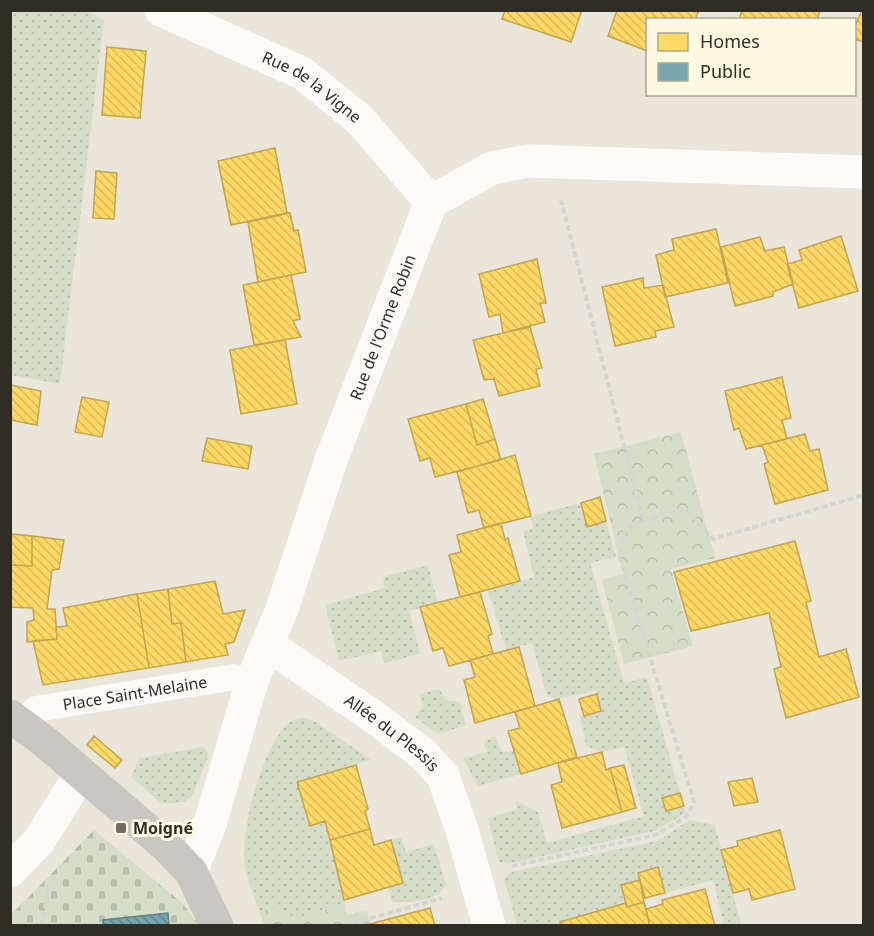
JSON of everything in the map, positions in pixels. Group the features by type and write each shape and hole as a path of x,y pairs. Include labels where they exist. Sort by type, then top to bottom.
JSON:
{"street":[{"name":"Rue de la Vigne","path":"161,10 302,73 359,118 431,202"},
{"path":"431,202 492,168 528,161 864,172"},
{"name":"Rue de l'Orme Robin","path":"191,872 210,827 252,681 268,645 331,460 431,202"},
{"name":"Allée du Plessis","path":"268,645 370,714 424,755 443,777 489,926"},
{"path":"16,719 166,846 191,872 217,926"},
{"path":"10,872 39,841 70,791 84,775"}],"lane":[{"name":"Place Saint-Melaine","path":"16,719 36,709 234,677 252,681"}],"path":[{"path":"551,162 643,520"},
{"path":"478,886 493,882 508,867 655,835 686,816 694,802 620,558 625,531 643,520 686,509 713,539 864,495"},
{"path":"344,926 411,907"}],"green space":[{"path":"10,11 87,11 104,20 60,384 11,375"},
{"path":"681,432 715,558 671,569 693,646 624,664 602,580 623,574 594,454"},
{"path":"581,503 587,526 606,521 616,557 590,563 624,683 647,677 680,793 662,798 666,810 684,806 684,814 654,831 508,864 499,862 488,818 517,809 515,800 538,812 547,843 644,816 624,747 602,752 586,746 580,716 601,711 596,690 559,699 547,696 532,643 506,650 488,590 534,577 523,531 533,528 531,516"},
{"path":"428,565 438,603 409,611 420,654 384,663 381,651 339,661 325,605 385,588 383,577"},
{"path":"439,689 446,700 460,702 466,725 438,734 415,717 423,705 419,694"},
{"path":"304,717 317,723 371,760 297,782 310,826 325,822 345,902 298,921 280,910 259,911 247,875 244,853 247,822 262,767 287,724"},
{"path":"495,736 502,752 514,751 521,774 478,786 463,758 487,752 484,742"},
{"path":"204,747 209,755 193,794 185,802 162,804 131,777 139,758"},
{"path":"689,820 715,825 741,925 724,925 713,880 665,893 658,867 638,873 640,880 621,885 626,903 560,922 561,925 517,925 504,878 512,872 657,841"},
{"path":"94,830 182,903 199,925 11,925 10,916"},
{"path":"401,837 406,852 434,844 446,884 437,895 423,900 392,902 388,888 403,883 391,840"},
{"path":"345,902 347,915 367,910 371,925 264,925 259,911 270,908 280,910 298,921"}],"building: Homes":[{"path":"505,10 582,10 571,42 502,19"},
{"path":"617,10 699,10 696,18 646,18 646,51 608,36"},
{"path":"742,10 820,10 818,18 740,18"},
{"path":"864,10 864,42 856,40 856,24"},
{"path":"107,47 146,51 140,118 102,115"},
{"path":"275,148 287,213 231,225 218,161"},
{"path":"96,171 117,173 114,219 93,218"},
{"path":"290,213 294,231 298,230 306,272 258,282 248,222"},
{"path":"716,229 728,283 665,297 656,255 674,250 672,239"},
{"path":"841,236 858,291 799,308 787,264 802,260 799,250"},
{"path":"760,237 765,251 784,247 793,284 773,292 773,296 735,306 721,247"},
{"path":"537,259 546,303 540,303 545,322 503,333 500,314 489,317 479,274"},
{"path":"291,275 300,319 293,321 301,337 254,345 243,285"},
{"path":"643,278 644,288 663,285 674,327 655,331 656,337 615,346 602,287"},
{"path":"530,327 542,368 536,369 540,386 499,396 494,379 484,380 473,340"},
{"path":"285,340 297,404 241,414 230,350"},
{"path":"782,377 791,418 782,420 787,439 746,449 739,428 734,430 725,391"},
{"path":"10,385 41,391 37,425 10,420"},
{"path":"82,397 109,402 102,437 75,432"},
{"path":"483,399 495,439 477,445 466,404"},
{"path":"466,404 477,445 495,439 501,460 435,477 430,458 420,461 408,419"},
{"path":"805,434 810,451 819,449 828,490 775,504 764,464 768,462 762,445"},
{"path":"207,438 252,446 248,469 202,461"},
{"path":"515,455 531,516 484,528 479,510 468,513 457,472"},
{"path":"600,497 606,521 587,527 581,503"},
{"path":"501,523 505,540 508,538 520,581 460,597 449,555 461,552 457,535"},
{"path":"11,534 32,536 32,566 10,565"},
{"path":"32,536 64,540 59,569 52,570 47,609 55,609 57,639 27,642 27,622 34,620 33,608 10,607 10,565 32,566"},
{"path":"795,541 811,601 806,602 819,657 846,649 859,697 786,718 774,669 781,667 769,613 691,631 674,572"},
{"path":"215,581 223,614 245,610 234,642 225,644 228,655 186,662 181,623 172,624 168,589"},
{"path":"168,589 172,624 181,623 186,662 149,668 137,594"},
{"path":"480,592 492,634 488,636 493,654 449,666 443,648 433,651 420,607"},
{"path":"137,594 149,668 43,685 33,641 57,639 56,627 67,626 63,608"},
{"path":"519,647 535,706 475,723 464,680 475,677 470,660"},
{"path":"597,694 601,711 584,716 579,699"},
{"path":"559,699 577,757 521,774 508,731 520,728 515,712"},
{"path":"94,736 122,760 115,768 87,745"},
{"path":"602,752 606,770 610,768 622,812 562,828 551,785 562,782 558,763"},
{"path":"356,765 368,809 365,811 370,829 330,840 325,821 310,826 297,782"},
{"path":"624,765 636,808 622,812 610,768"},
{"path":"752,778 758,802 734,806 728,782"},
{"path":"680,793 684,806 666,811 662,798"},
{"path":"370,829 374,845 391,840 403,883 344,900 330,840"},
{"path":"780,830 795,889 752,900 749,889 733,893 721,850 738,846 737,841"},
{"path":"658,867 665,893 645,898 638,873"},
{"path":"640,880 644,902 627,907 621,885"},
{"path":"705,889 715,926 650,926 646,909 663,904 662,900"},
{"path":"644,902 650,926 561,926 560,922 626,903 627,907"},
{"path":"430,908 435,926 371,926 370,924"}],"building: Public":[{"path":"168,913 169,926 103,926 103,920"}],"place":[{"name":"Moigné","path":"121,828"}]}
